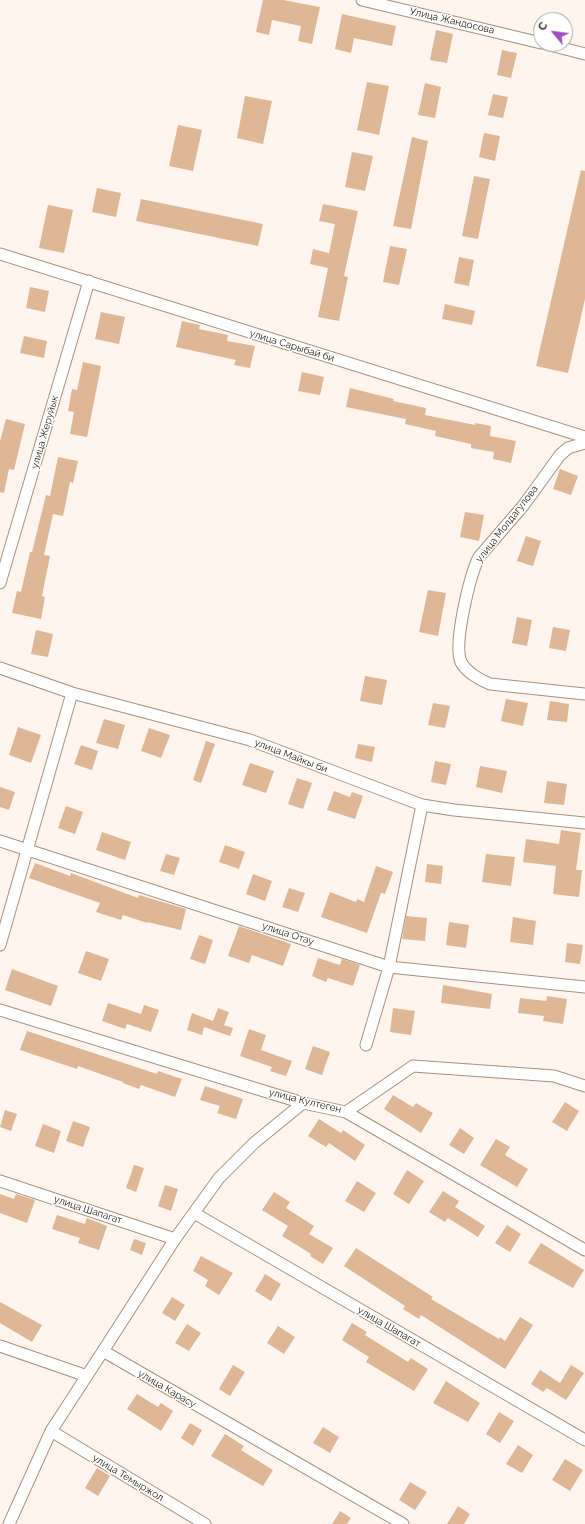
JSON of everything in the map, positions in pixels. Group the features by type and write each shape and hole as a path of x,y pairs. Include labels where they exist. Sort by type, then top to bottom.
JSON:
{"street":[{"name":"Улица Жандосова","path":"362,0 533,41"},
{"path":"573,51 585,54"},
{"name":"улица Сарыбай би","path":"0,254 89,280 209,320 585,437"},
{"name":"улица Жеруйык","path":"0,582 89,280"},
{"name":"улица Молдагулова","path":"585,443 568,448 560,455 523,506 479,557 475,566 462,615 459,655 464,667 481,680 490,684 585,694"},
{"name":"улица Майкы би","path":"0,668 72,693 250,740 422,805 454,810 585,823"},
{"path":"0,945 29,849 72,693"},
{"path":"366,1045 389,967 422,805"},
{"name":"улица Отау","path":"0,841 29,849 389,967 585,987"},
{"name":"улица Култеген","path":"0,1010 303,1103 346,1112 585,1250"},
{"path":"346,1112 413,1066 554,1076 585,1086"},
{"path":"9,1524 51,1431 175,1239 219,1178 236,1160 303,1103"},
{"name":"улица Шапагат","path":"0,1181 175,1239"},
{"name":"улица Шапагат","path":"194,1214 585,1440"},
{"path":"0,1346 87,1376"},
{"name":"улица Карасу","path":"103,1351 403,1524"},
{"name":"улица Темыржол","path":"51,1431 205,1524"}],"building":[{"path":"263,0 283,0 320,7 312,44 298,41 301,26 272,20 269,35 256,32"},
{"path":"342,14 396,26 392,46 354,38 351,53 335,49"},
{"path":"436,30 453,34 447,63 430,60"},
{"path":"502,50 517,53 511,78 497,75"},
{"path":"367,82 389,86 379,135 357,130"},
{"path":"425,83 441,87 435,118 418,115"},
{"path":"493,94 508,97 503,118 488,115"},
{"path":"245,96 272,101 263,144 237,138"},
{"path":"178,125 202,130 193,171 169,166"},
{"path":"484,133 500,136 495,161 479,157"},
{"path":"412,137 428,141 411,229 393,226"},
{"path":"352,152 373,156 365,191 345,187"},
{"path":"581,170 585,171 585,299 568,373 536,366"},
{"path":"474,176 490,179 478,239 462,236"},
{"path":"97,188 121,193 116,217 92,212"},
{"path":"141,199 263,224 258,246 136,221"},
{"path":"323,204 358,211 344,276 348,277 339,321 318,317 328,268 310,264 313,249 329,253 335,224 319,221"},
{"path":"48,205 73,210 64,253 39,248"},
{"path":"390,246 407,249 399,285 383,282"},
{"path":"459,257 474,260 469,286 454,283"},
{"path":"30,287 49,291 45,312 26,308"},
{"path":"445,304 475,311 472,325 442,319"},
{"path":"101,312 125,317 119,344 95,339"},
{"path":"182,321 200,325 199,329 228,335 227,341 255,346 250,368 234,365 236,360 176,347"},
{"path":"24,336 47,341 44,358 20,353"},
{"path":"83,362 101,366 87,437 70,434 74,412 68,411 72,389 77,390"},
{"path":"302,372 324,377 320,395 298,391"},
{"path":"350,388 394,399 393,401 426,408 425,415 475,425 475,423 491,426 490,436 516,441 511,463 493,459 494,452 471,448 471,444 435,436 436,431 405,424 406,419 346,407"},
{"path":"6,419 25,424 14,470 9,469 4,493 0,492 0,441"},
{"path":"58,457 78,461 73,483 70,482 63,516 53,514 44,555 50,556 42,596 45,597 41,619 12,613 17,591 21,592 30,552 32,552 46,495 50,496"},
{"path":"560,469 578,476 571,495 553,489"},
{"path":"465,512 484,515 479,541 460,537"},
{"path":"526,536 541,541 533,566 517,561"},
{"path":"428,590 446,593 438,636 419,632"},
{"path":"517,617 532,620 527,646 512,643"},
{"path":"553,627 570,630 566,651 549,648"},
{"path":"36,630 53,634 48,657 31,654"},
{"path":"365,676 387,680 382,705 360,701"},
{"path":"506,699 528,703 523,726 501,721"},
{"path":"550,701 569,704 567,722 547,720"},
{"path":"433,703 450,706 445,728 428,725"},
{"path":"104,719 125,725 118,749 96,743"},
{"path":"18,727 41,735 31,763 9,755"},
{"path":"149,728 170,735 161,758 141,751"},
{"path":"206,741 215,744 201,783 193,780"},
{"path":"358,744 375,747 372,762 355,758"},
{"path":"81,745 98,751 92,770 74,764"},
{"path":"435,761 451,764 446,785 431,782"},
{"path":"250,763 274,771 266,793 242,785"},
{"path":"480,766 507,771 502,793 476,787"},
{"path":"297,778 312,783 303,809 288,804"},
{"path":"547,781 567,784 564,805 544,803"},
{"path":"0,787 15,792 9,810 0,807"},
{"path":"334,791 350,797 352,792 363,796 355,819 327,810"},
{"path":"66,806 83,812 75,834 58,828"},
{"path":"561,830 581,833 576,870 582,870 579,897 553,894 556,866 523,862 526,839 559,844"},
{"path":"102,832 131,842 125,860 96,850"},
{"path":"225,845 245,852 239,869 219,862"},
{"path":"166,854 180,858 174,875 160,871"},
{"path":"486,854 515,857 511,886 482,882"},
{"path":"35,863 70,876 71,873 138,898 139,895 186,909 181,930 147,923 123,915 121,920 96,912 100,903 29,878"},
{"path":"427,864 443,866 441,884 425,882"},
{"path":"376,866 393,872 385,894 381,893 367,933 321,917 330,892 356,902 357,899 364,902"},
{"path":"253,874 272,881 265,901 246,894"},
{"path":"289,888 305,893 298,912 282,907"},
{"path":"406,916 427,918 425,941 402,939"},
{"path":"513,917 536,921 533,945 510,942"},
{"path":"449,922 469,925 466,948 446,945"},
{"path":"239,926 291,944 283,966 252,955 249,963 228,956"},
{"path":"199,935 213,940 205,964 190,959"},
{"path":"567,943 583,945 580,964 565,962"},
{"path":"86,951 109,959 101,981 78,973"},
{"path":"318,958 340,965 342,959 360,965 353,986 328,978 326,982 312,976"},
{"path":"12,969 58,986 51,1006 5,990"},
{"path":"443,985 492,994 490,1009 441,1003"},
{"path":"547,996 567,999 563,1024 543,1021 544,1016 518,1013 520,998 546,1001"},
{"path":"108,1003 141,1014 144,1005 159,1010 151,1032 127,1024 125,1029 102,1021"},
{"path":"218,1008 229,1012 224,1025 233,1028 230,1036 204,1027 202,1035 187,1030 192,1013 213,1021"},
{"path":"393,1008 415,1011 411,1035 390,1032"},
{"path":"249,1029 266,1035 261,1050 292,1061 286,1076 270,1071 272,1067 240,1056"},
{"path":"27,1031 157,1074 158,1071 182,1079 175,1097 141,1085 139,1089 78,1066 77,1069 20,1050"},
{"path":"313,1046 330,1052 322,1075 305,1069"},
{"path":"205,1086 243,1099 236,1119 217,1113 220,1106 200,1100"},
{"path":"393,1095 413,1107 416,1103 433,1113 421,1133 384,1109"},
{"path":"565,1102 579,1111 567,1131 552,1122"},
{"path":"5,1110 17,1114 11,1131 0,1127"},
{"path":"319,1119 341,1133 343,1130 365,1145 355,1161 329,1143 326,1147 308,1136"},
{"path":"73,1121 90,1127 83,1147 66,1141"},
{"path":"43,1124 61,1131 54,1153 35,1146"},
{"path":"460,1128 474,1138 464,1154 449,1145"},
{"path":"496,1139 510,1147 505,1155 528,1169 517,1187 480,1165"},
{"path":"134,1165 144,1168 136,1192 126,1188"},
{"path":"407,1170 424,1181 409,1204 393,1194"},
{"path":"357,1181 376,1193 364,1212 345,1201"},
{"path":"165,1185 178,1189 171,1211 158,1206"},
{"path":"443,1191 459,1201 455,1207 485,1226 478,1237 448,1218 445,1222 429,1212"},
{"path":"274,1192 290,1202 286,1208 314,1226 309,1234 333,1248 323,1264 310,1256 311,1254 282,1236 288,1226 262,1210"},
{"path":"0,1194 14,1199 16,1194 35,1200 27,1223 0,1213"},
{"path":"57,1215 85,1224 87,1218 107,1226 99,1250 78,1243 80,1238 52,1229"},
{"path":"507,1225 521,1234 510,1252 495,1243"},
{"path":"134,1239 146,1243 142,1255 130,1250"},
{"path":"541,1243 584,1270 573,1288 528,1263"},
{"path":"356,1248 433,1297 431,1299 499,1339 500,1337 505,1341 520,1317 533,1325 505,1369 421,1315 419,1319 403,1309 405,1306 344,1266"},
{"path":"201,1256 233,1273 219,1295 205,1286 208,1280 193,1271"},
{"path":"265,1274 281,1284 271,1301 255,1291"},
{"path":"172,1297 185,1305 175,1321 162,1313"},
{"path":"0,1302 42,1325 32,1342 0,1323"},
{"path":"352,1323 367,1332 365,1335 408,1362 411,1358 428,1369 414,1391 366,1362 369,1357 342,1340"},
{"path":"187,1324 201,1333 189,1351 175,1343"},
{"path":"278,1326 295,1337 284,1354 267,1343"},
{"path":"233,1365 245,1372 230,1396 219,1389"},
{"path":"571,1365 584,1373 566,1400 547,1388 543,1392 531,1384 540,1370 560,1383"},
{"path":"446,1381 480,1403 468,1422 433,1403"},
{"path":"137,1394 158,1407 161,1403 173,1411 161,1431 127,1409"},
{"path":"499,1412 514,1421 500,1443 486,1434"},
{"path":"190,1423 202,1430 193,1446 181,1438"},
{"path":"323,1427 339,1437 330,1453 313,1443"},
{"path":"225,1434 244,1446 241,1450 273,1470 263,1486 211,1456"},
{"path":"518,1445 533,1455 522,1473 506,1464"},
{"path":"565,1459 583,1470 570,1491 552,1480"},
{"path":"97,1468 110,1476 98,1496 85,1488"},
{"path":"410,1482 427,1492 415,1510 399,1500"},
{"path":"458,1506 470,1514 464,1524 447,1524"},
{"path":"340,1511 351,1518 347,1524 332,1524"}]}
